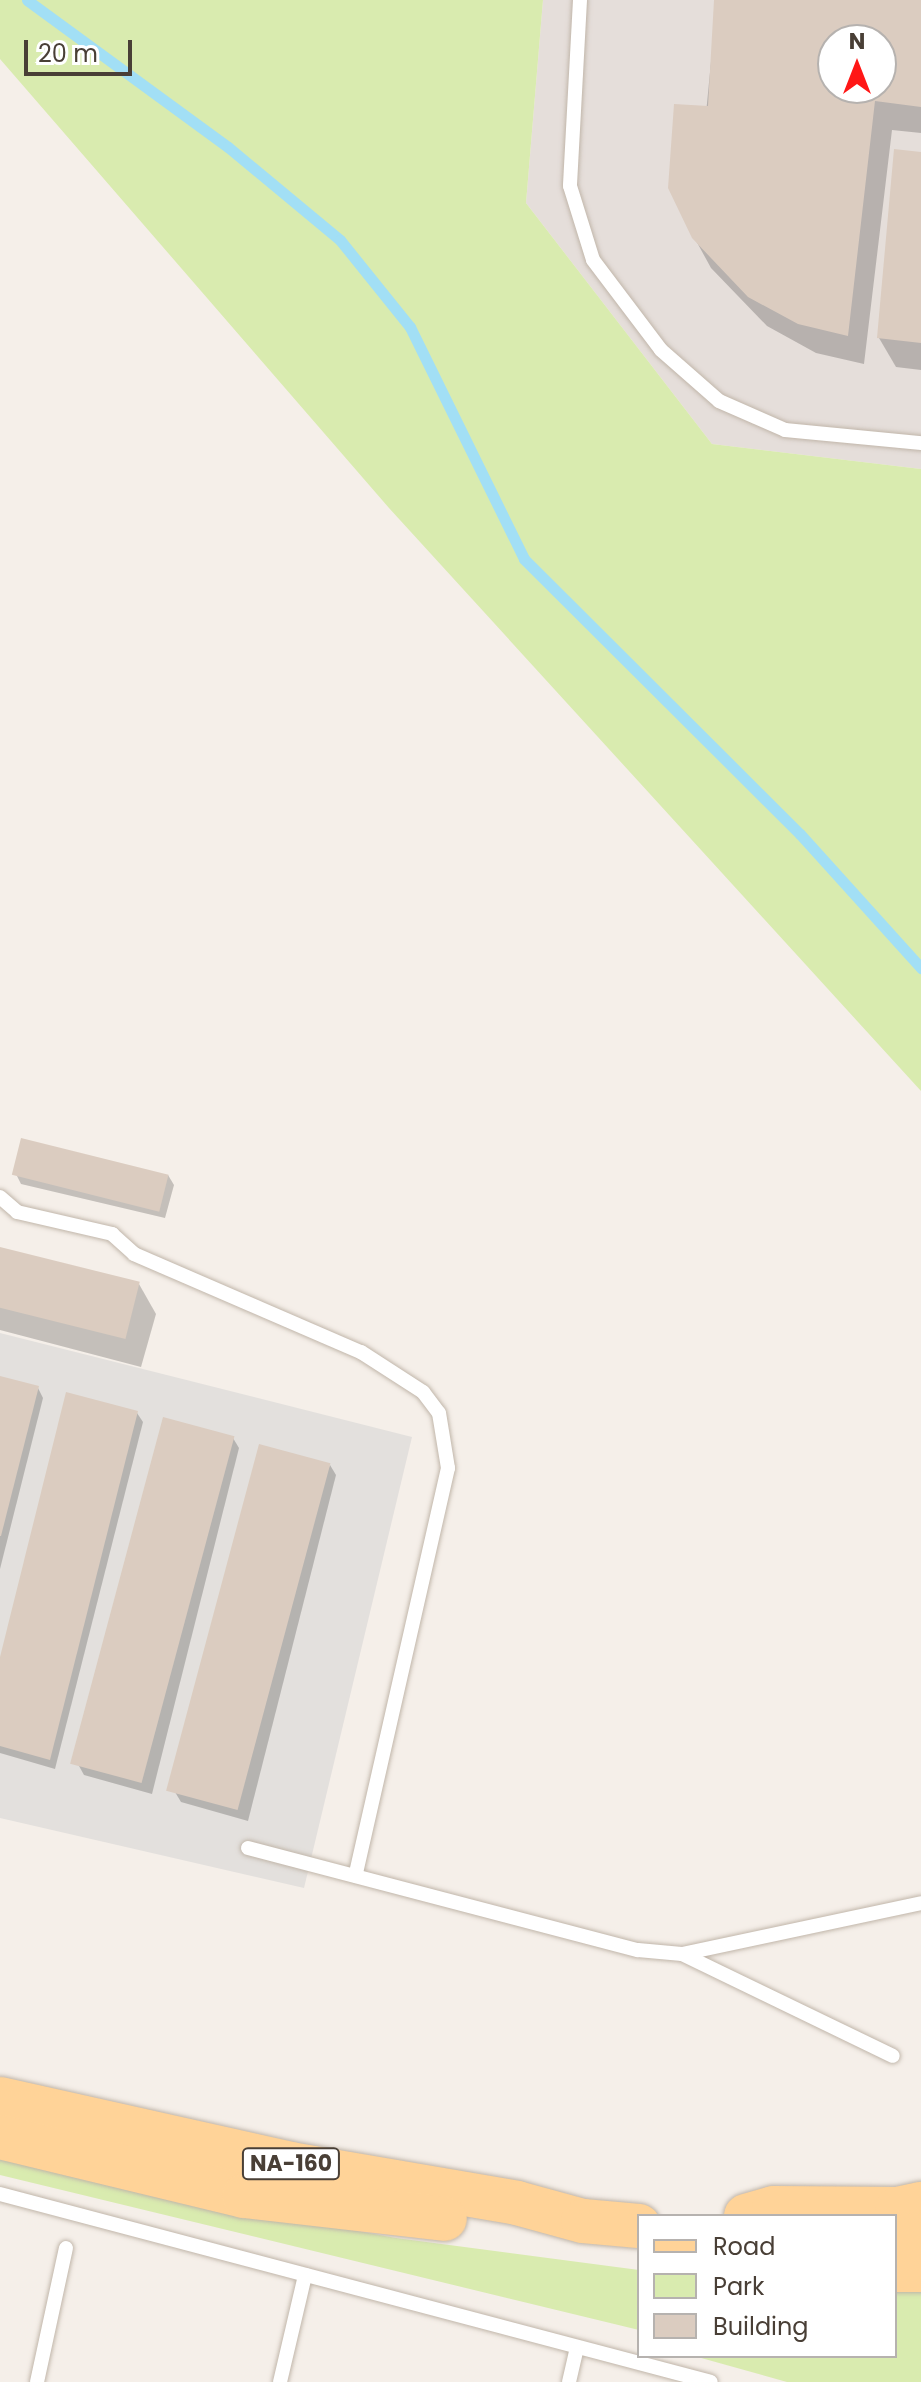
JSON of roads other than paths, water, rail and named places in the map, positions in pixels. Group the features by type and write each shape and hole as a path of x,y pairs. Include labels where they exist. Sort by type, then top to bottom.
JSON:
{"main road":[{"path":"0,2075 194,2123 290,2164"},
{"name":"NA-160","path":"0,2099 290,2164 517,2203 583,2221 637,2226"},
{"name":"NA-160","path":"0,2137 244,2196 523,2227 583,2221"},
{"path":"753,2214 774,2208 897,2209 921,2204"},
{"path":"897,2238 921,2238"},
{"path":"897,2270 921,2270"}],"lane":[{"path":"580,0 570,186 593,260 661,350 719,401 785,430 921,443"},
{"path":"0,1197 17,1212 112,1234 134,1254 361,1352 423,1392 439,1413 448,1468 355,1876"},
{"path":"248,1848 638,1950 682,1954 921,1903"},
{"path":"682,1954 893,2056"},
{"path":"0,2194 711,2382"},
{"path":"37,2382 66,2248"},
{"path":"280,2382 305,2275"},
{"path":"569,2382 577,2348"}],"waterway":[{"path":"27,0 228,147 340,240 410,327 524,559 800,834 921,968"}]}
